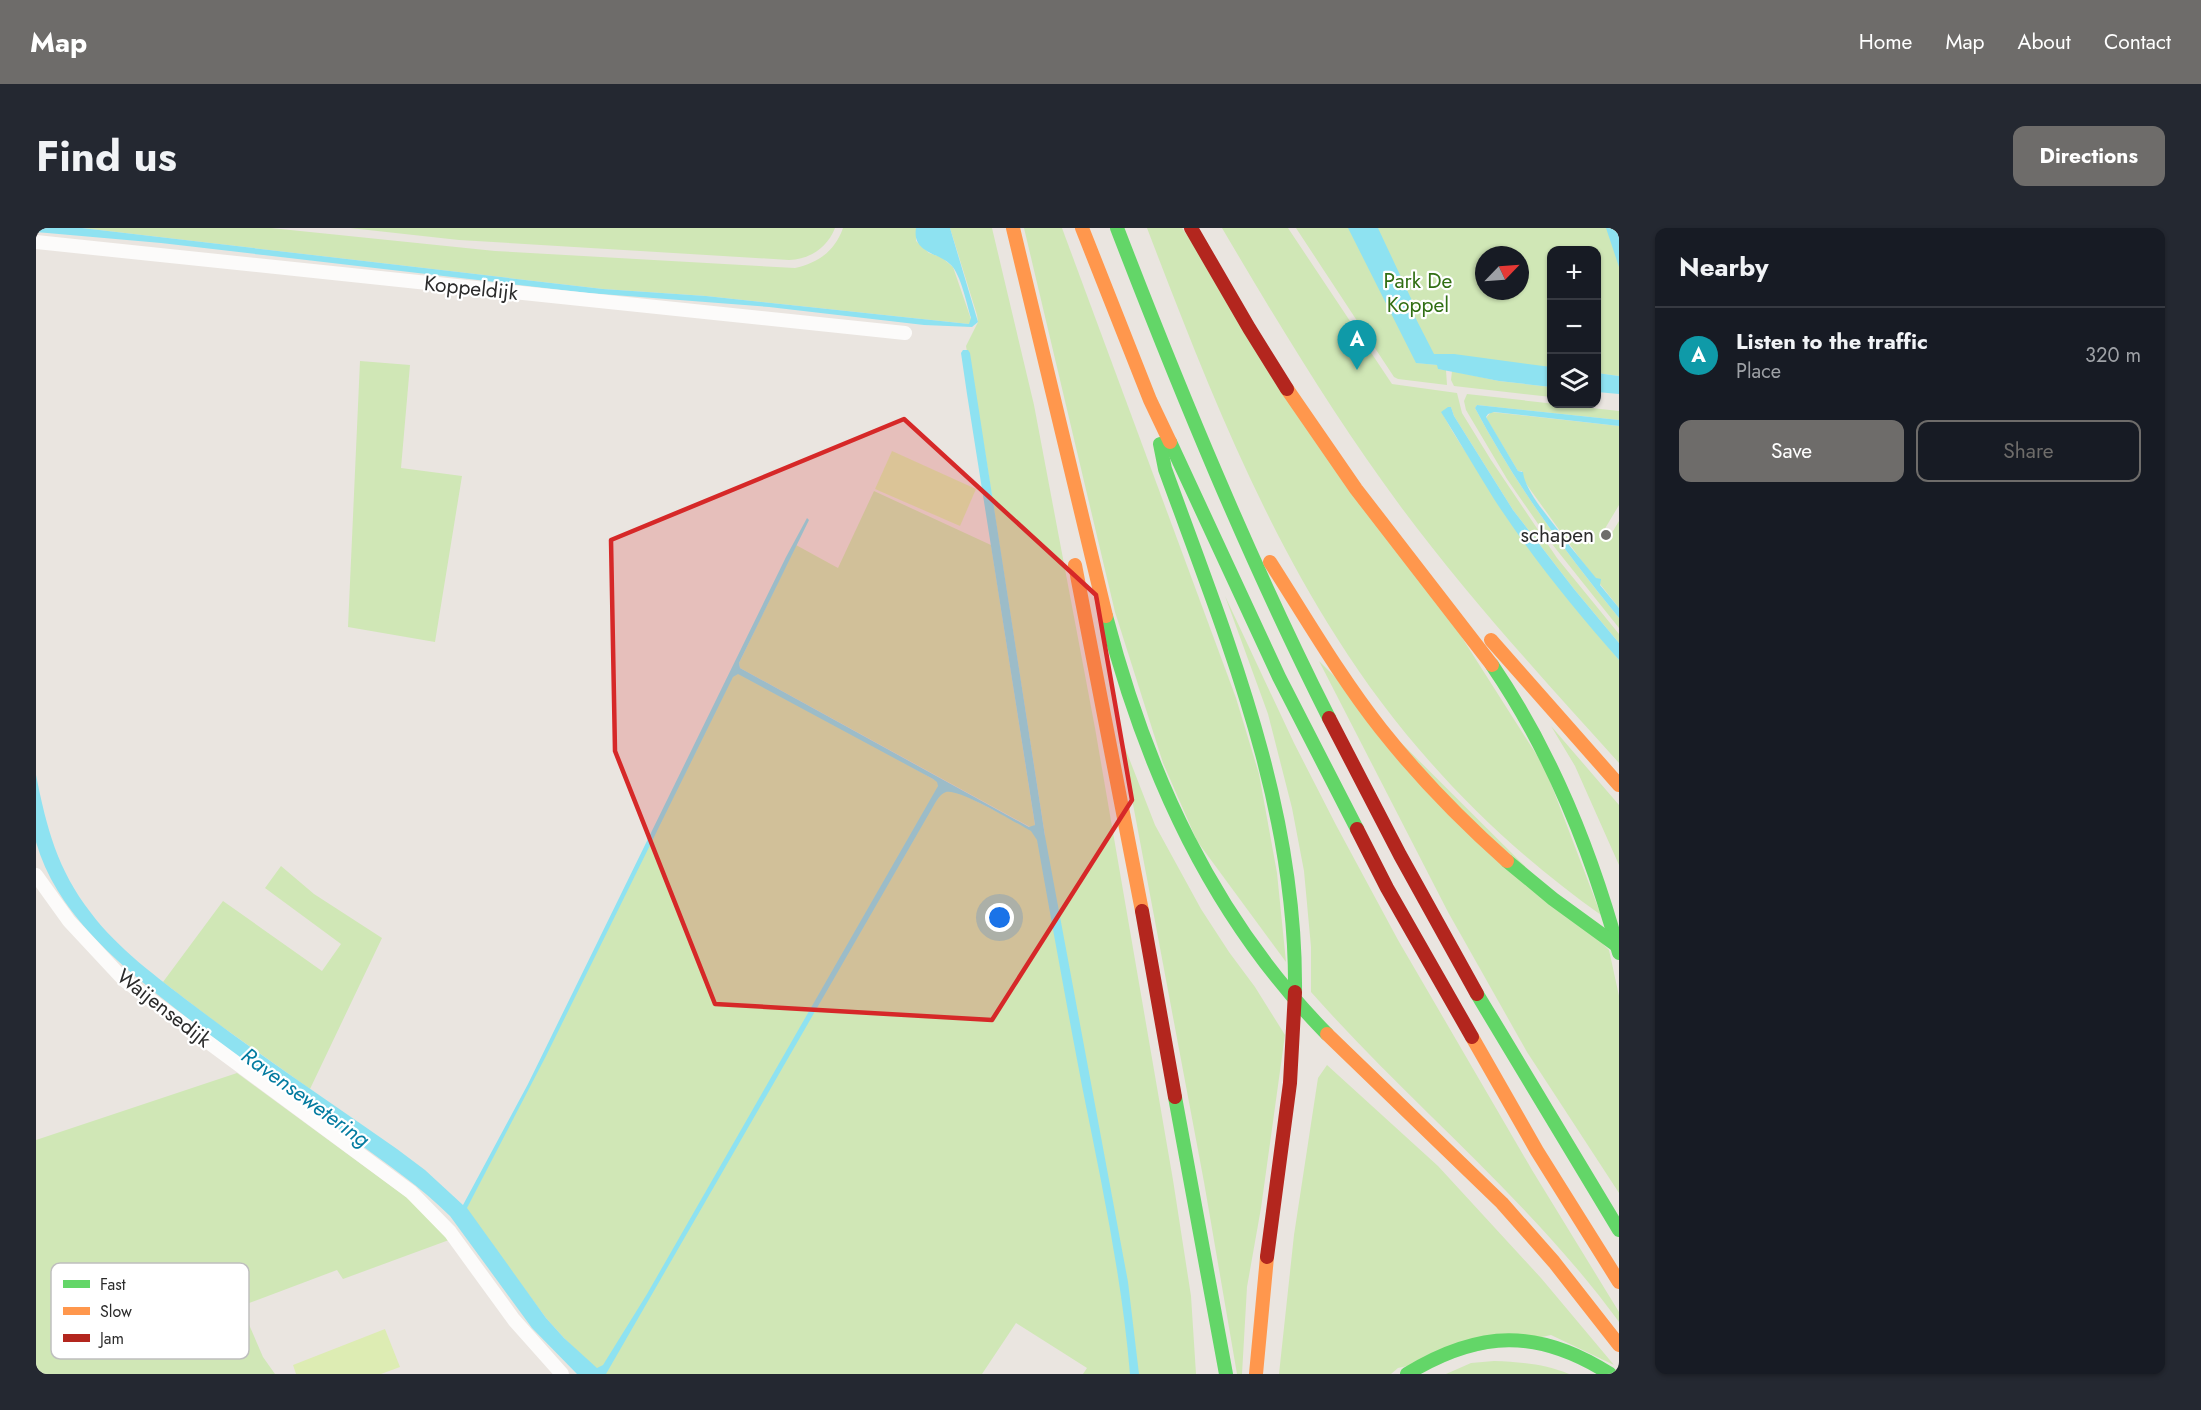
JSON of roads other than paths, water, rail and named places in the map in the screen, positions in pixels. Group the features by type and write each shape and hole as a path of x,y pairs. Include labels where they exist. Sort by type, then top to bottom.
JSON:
{"highway":[{"path":"1013,228 1101,602 1128,696 1182,829 1208,877 1245,936 1304,1009 1336,1044 1491,1192 1536,1240 1619,1345"},
{"path":"1083,228 1150,400 1279,677 1387,888 1537,1151 1619,1282"},
{"path":"1117,228 1184,394 1282,621 1357,771 1408,869 1531,1086 1619,1230"},
{"path":"1191,228 1281,379 1357,490 1487,657 1538,740 1563,789 1595,869 1619,953"},
{"path":"1150,400 1165,470 1250,709 1268,771 1280,821 1289,882 1294,975 1293,1040 1284,1137 1263,1285 1256,1374"},
{"path":"1064,507 1072,481"},
{"path":"1357,490 1410,542 1451,595 1619,785"},
{"path":"1228,496 1340,672 1381,728 1424,779 1463,821 1550,898 1619,947"},
{"path":"1074,556 1109,732 1226,1374"},
{"path":"1203,1248 1209,1355"},
{"path":"1407,1374 1421,1365 1471,1344 1508,1340 1549,1344 1610,1374"}],"street":[{"name":"Koppeldijk","path":"36,242 905,333"},
{"name":"Waijensedijk","path":"36,875 69,921 124,980 411,1192 450,1232 514,1320 562,1374"}],"water":[{"path":"36,228 82,228 603,289 706,296 969,324 971,318 955,270 946,261 922,247 916,236 916,228 950,228 978,322 972,327 924,325 769,307 588,293 161,243 36,232"},
{"path":"1348,228 1378,228 1416,309 1414,315 1434,354 1454,354 1547,366 1547,387 1499,381 1438,369 1437,365 1416,363"},
{"path":"1606,228 1619,228 1619,267"},
{"name":"Ravensewetering","path":"963,350 968,350 970,353 1045,836 1128,1282 1139,1374 1130,1374 1111,1232 1037,840 1031,831 988,807 963,795 946,792 934,805 606,1374 577,1374 532,1328 450,1216 439,1205 391,1167 190,1020 127,969 89,932 57,890 36,842 36,775 49,831 62,864 79,897 113,939 152,973 217,1023 425,1170 463,1205 528,1084 807,518 809,520 739,663 740,668 1029,827 1035,825 961,353","holes":["738,674 933,779 938,786 647,1294 603,1365 597,1368 546,1318 467,1208 546,1056 733,677"]},
{"path":"1601,374 1619,376 1619,394 1601,392"},
{"path":"1477,405 1619,420 1619,426 1494,412 1486,417 1518,471 1523,472 1529,489 1540,507 1565,539 1570,539 1569,545 1596,578 1601,579 1600,585 1619,608 1619,618 1560,543 1524,490 1490,436 1475,408"},
{"path":"1451,407 1454,416 1513,510 1619,643 1619,660 1554,582 1508,520 1441,412"}],"place":[{"name":"Listen to the traffic","path":"1357,370"},
{"name":"schapen","path":"1606,535"}],"park label":[{"name":"Park De Koppel","path":"1418,293"}]}
